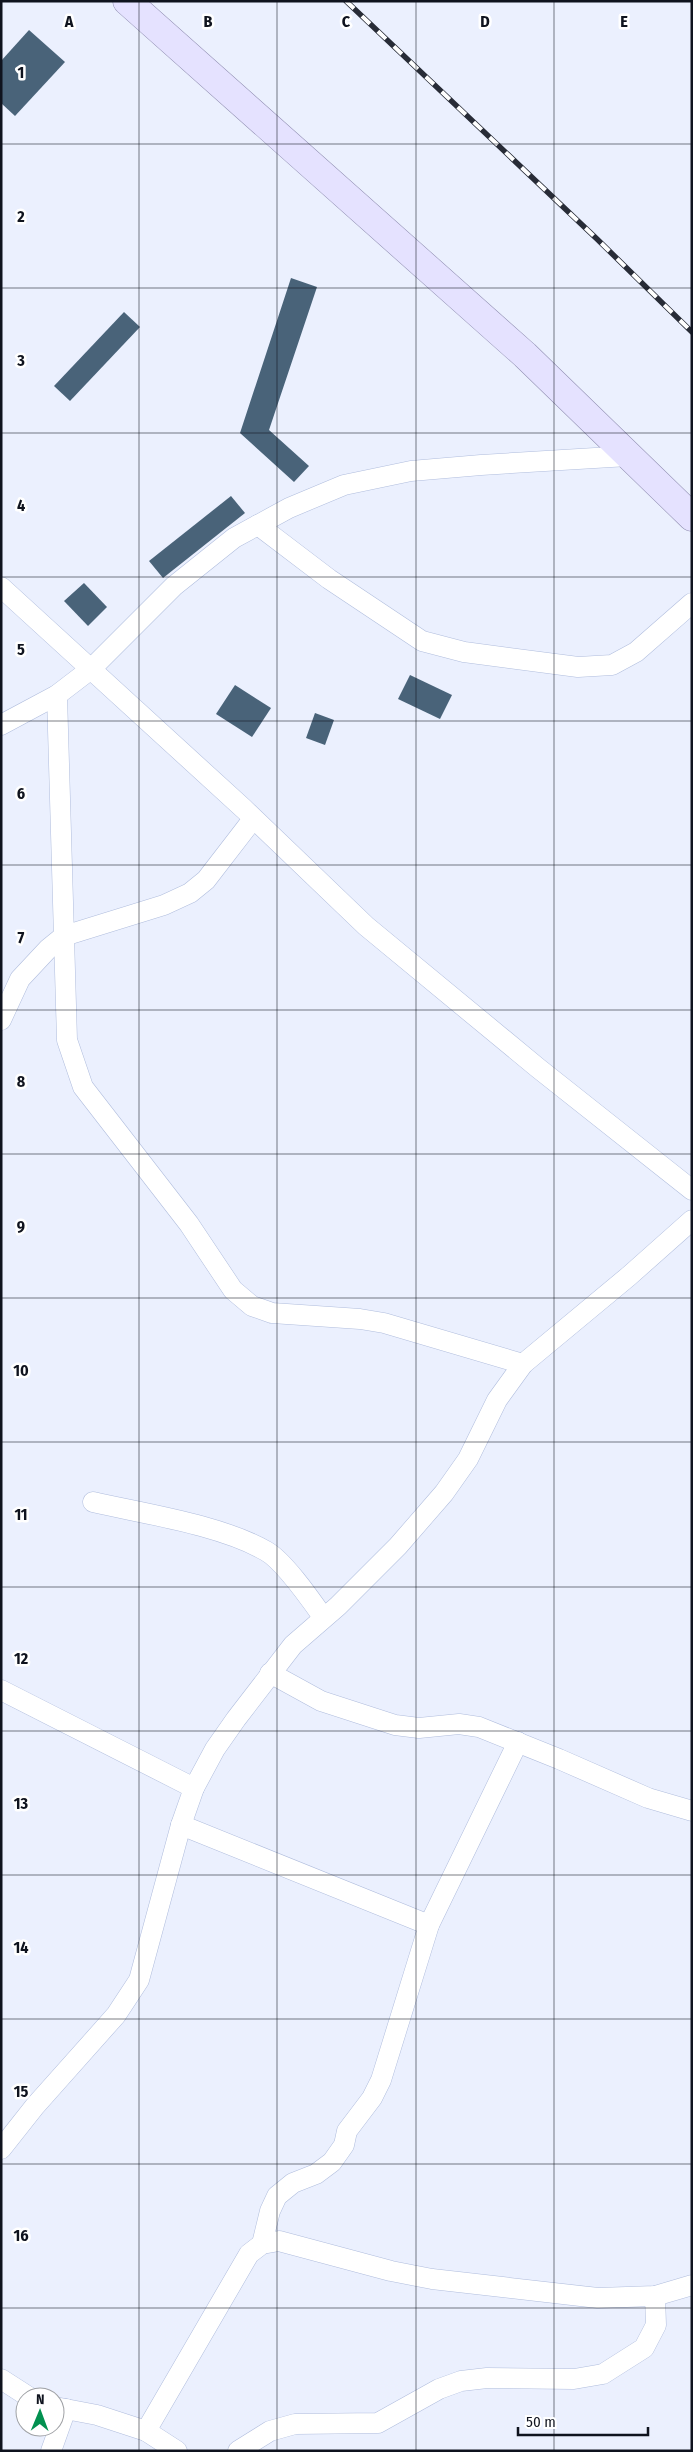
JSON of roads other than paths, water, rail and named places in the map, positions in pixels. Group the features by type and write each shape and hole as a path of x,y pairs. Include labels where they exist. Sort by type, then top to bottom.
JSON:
{"main road":[{"path":"127,1 525,355 692,517"}],"street":[{"path":"1,725 57,695 91,669 174,586 234,538 289,508 344,485 411,471 628,456"},
{"path":"258,525 329,579 422,640 464,652 578,667 612,665 636,652 692,603"},
{"path":"1,587 253,819 366,926 538,1068 692,1190"},
{"path":"57,695 67,1040 83,1087 189,1224 233,1290 252,1306 272,1313 360,1318 484,1351 523,1364"},
{"path":"1,1020 20,979 48,948 64,936 164,905 190,893 206,880 253,819"},
{"path":"1,2149 35,2106 116,2015 139,1980 181,1825 194,1788 215,1749 270,1673 293,1645 398,1546 444,1493 468,1458 497,1400 523,1364 692,1220"},
{"path":"93,1502 183,1522 230,1536 267,1551 300,1585 324,1617"},
{"path":"270,1673 321,1701 395,1725 418,1728 459,1724 480,1728 518,1742 648,1798 692,1811"},
{"path":"1,1690 194,1788"},
{"path":"262,2244 270,2211 277,2196 293,2183 316,2174 332,2162 344,2145 348,2132 378,2086 404,2013 429,1924 518,1742"},
{"path":"181,1825 429,1924"},
{"path":"146,2431 249,2254 262,2244 279,2241 361,2264 432,2278 598,2298 656,2296 692,2285"},
{"path":"238,2451 270,2431 295,2424 378,2424 439,2389 461,2381 486,2378 574,2379 603,2374 644,2348 656,2325 656,2296"},
{"path":"1,2379 15,2388"},
{"path":"65,2409 96,2415 146,2431 177,2451"},
{"path":"51,2451 54,2437"}],"railway":[{"path":"346,1 597,239 692,332"}]}
